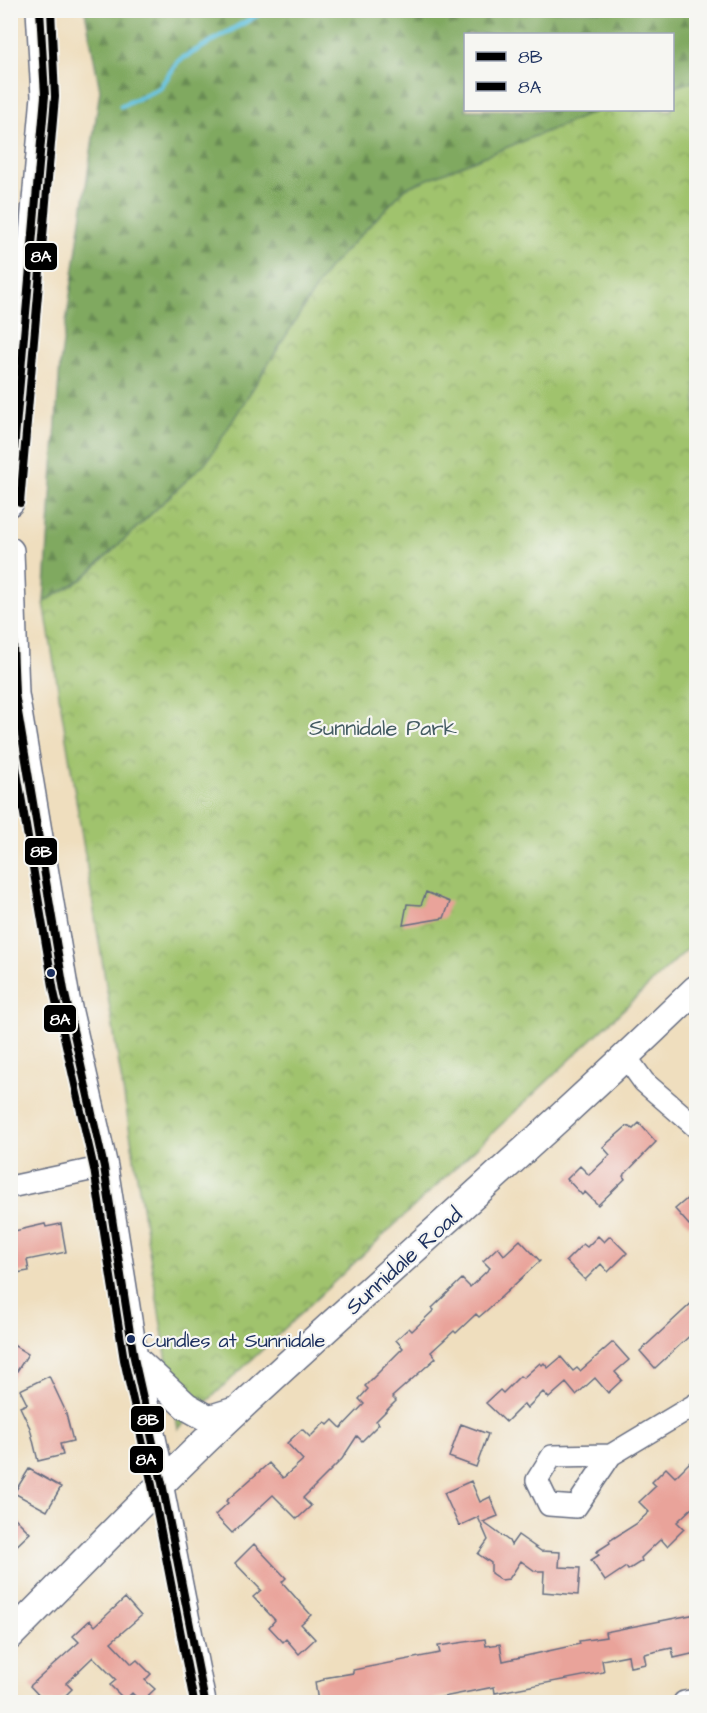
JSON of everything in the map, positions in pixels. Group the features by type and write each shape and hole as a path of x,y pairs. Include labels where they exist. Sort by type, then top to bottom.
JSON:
{"main road":[{"path":"10,502 45,96 40,10"},
{"path":"10,550 15,694 66,999 104,1167 134,1358 162,1483"},
{"name":"Sunnidale Road","path":"10,1636 238,1410 626,1058 696,989"},
{"path":"134,1358 186,1406 209,1419 238,1410"}],"street":[{"path":"626,1058 644,1082 696,1127"},
{"path":"10,1187 104,1167"},
{"path":"611,1455 696,1404"},
{"path":"162,1483 205,1702"},
{"path":"684,1702 696,1700"}],"green space":[{"path":"85,11 696,11 696,81 674,87 674,33 464,33 464,111 598,111 406,188 328,269 208,460 82,579 44,602 60,364 100,90"},
{"name":"Sunnidale Park","path":"696,81 696,941 178,1429 44,602 83,579 208,460 328,269 406,188 598,111 674,111 674,87"}],"building":[{"path":"426,892 450,902 444,918 403,925 407,904 421,905"},
{"path":"639,1123 656,1142 623,1176 625,1179 598,1205 585,1192 582,1195 567,1179 580,1166 589,1175 610,1155 603,1147 627,1126 633,1129"},
{"path":"696,1191 696,1219 689,1225 675,1209"},
{"path":"45,1224 46,1227 61,1224 66,1252 27,1260 29,1271 10,1274 10,1232"},
{"path":"598,1236 604,1242 610,1236 627,1253 608,1272 601,1264 585,1280 566,1261 583,1244 587,1247"},
{"path":"520,1240 540,1261 479,1317 476,1314 431,1352 436,1358 392,1397 396,1401 376,1421 379,1424 362,1441 357,1436 342,1459 303,1498 311,1506 297,1519 273,1495 232,1533 215,1515 228,1503 226,1501 269,1463 283,1478 303,1460 287,1443 302,1429 310,1437 325,1422 328,1425 333,1420 341,1428 364,1404 359,1399 368,1389 365,1386 403,1348 396,1340 409,1328 412,1331 462,1279 470,1287 490,1268 483,1261 498,1247 504,1255"},
{"path":"696,1299 696,1330 655,1368 640,1351"},
{"path":"613,1342 629,1360 615,1372 622,1380 608,1393 595,1378 576,1395 566,1383 549,1398 543,1392 527,1408 524,1404 506,1422 486,1403 500,1390 503,1393 520,1376 523,1378 540,1363 542,1365 544,1363 548,1368 561,1357 573,1371 577,1368 580,1371"},
{"path":"10,1343 28,1354 10,1382"},
{"path":"49,1376 65,1410 73,1441 60,1444 63,1455 38,1461 30,1428 20,1407 27,1404 20,1390"},
{"path":"461,1424 488,1434 476,1467 449,1457"},
{"path":"690,1462 696,1469 696,1504 677,1522 684,1529 667,1546 661,1539 641,1558 642,1561 628,1570 626,1567 605,1581 591,1560 599,1555 596,1552 649,1512 639,1502 656,1486 652,1482 666,1468 675,1477"},
{"path":"29,1469 61,1487 47,1511 14,1493"},
{"path":"471,1481 480,1502 490,1497 498,1516 483,1522 509,1541 511,1545 518,1535 541,1551 560,1552 559,1567 580,1568 578,1595 543,1592 544,1571 535,1571 521,1561 509,1579 501,1580 491,1573 491,1563 478,1554 488,1540 478,1517 459,1526 444,1493"},
{"path":"10,1513 30,1533 10,1552"},
{"path":"254,1544 286,1578 282,1582 311,1615 301,1624 315,1639 299,1654 286,1639 283,1642 269,1627 275,1620 253,1597 261,1590 235,1563"},
{"path":"125,1598 141,1616 111,1642 132,1664 137,1660 151,1674 145,1680 155,1689 141,1702 132,1693 125,1700 110,1685 116,1680 93,1657 66,1683 72,1689 59,1702 45,1702 30,1686 79,1642 73,1636 90,1620 95,1626"},
{"path":"696,1614 696,1653 674,1658 672,1648 644,1654 646,1664 630,1667 628,1655 602,1660 604,1672 495,1693 494,1687 433,1699 434,1702 318,1702 315,1682 324,1680 324,1678 353,1673 353,1670 440,1653 438,1646 485,1639 486,1646 500,1644 503,1661 580,1644 579,1641 606,1637 605,1632"}],"waterway":[{"path":"121,106 160,88 178,61 266,10"}],"transit line":[{"name":"8B","path":"10,496 45,96 40,10"},
{"name":"8A","path":"20,503 55,97 51,10"},
{"name":"8B","path":"10,565 15,694 64,990 104,1167 134,1358 162,1483 205,1702"},
{"name":"8A","path":"10,731 54,992 94,1169 124,1360 152,1485 194,1702"}],"place":[{"name":"Cundles at Sunnidale","path":"131,1339"}]}
